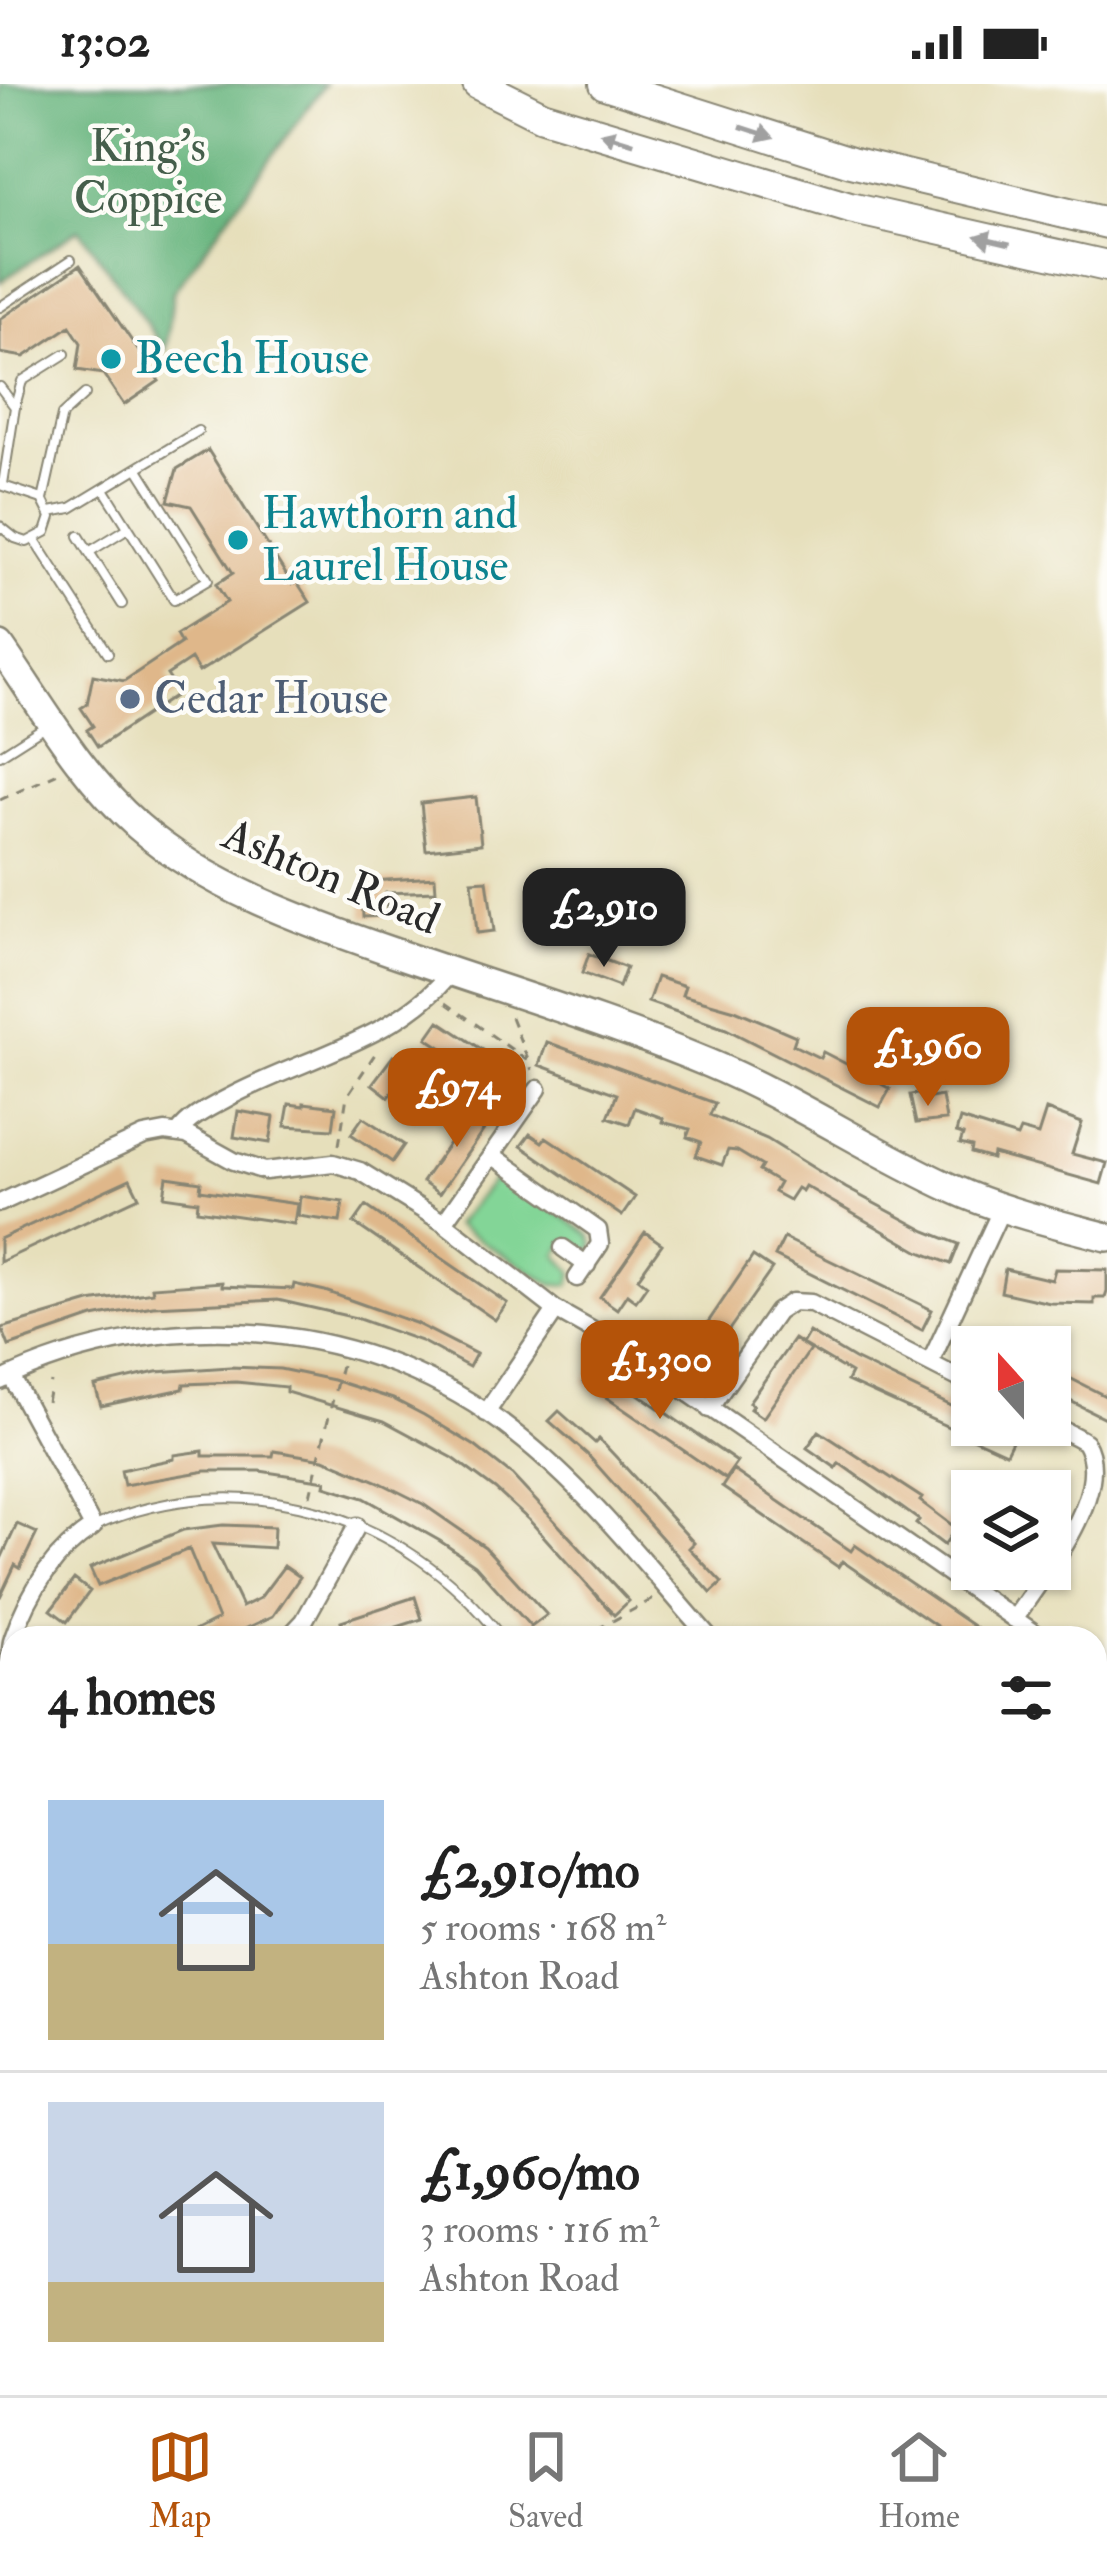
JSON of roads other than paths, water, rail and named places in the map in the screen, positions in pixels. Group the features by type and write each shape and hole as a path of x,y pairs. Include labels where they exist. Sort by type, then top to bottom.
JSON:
{"highway":[{"path":"478,84 542,116 850,208 1107,266"},
{"path":"605,84 851,162 1107,221"}],"main road":[{"name":"Ashton Road","path":"0,646 80,764 142,829 188,862 288,914 442,983 719,1067 919,1173 1002,1208 1107,1237"}],"street":[{"path":"179,1132 186,1123 239,1092 419,1006 442,983"},
{"path":"444,1223 538,1088"},
{"path":"0,1203 144,1136 179,1132 233,1161 265,1171 333,1163 360,1171 444,1223 556,1310 625,1349 1024,1626"},
{"path":"492,1155 593,1224 600,1244 582,1272 563,1248"},
{"path":"930,1363 1002,1208"},
{"path":"709,1409 777,1312 792,1302 811,1304 951,1374"},
{"path":"486,1413 556,1310"},
{"path":"18,1626 38,1583 57,1558 94,1527 5,1379 75,1352 205,1331 265,1332 327,1343 388,1362 486,1413 571,1484 699,1626"},
{"path":"1071,1435 1095,1452 1102,1470 1097,1501 1071,1538"},
{"path":"300,1626 357,1526"},
{"path":"1014,1619 1034,1590"}],"lane":[{"path":"0,308 71,260"},
{"path":"0,526 21,541 35,540 46,532 50,512 43,500 2,485 22,381 64,354"},
{"path":"0,387 15,407"},
{"path":"43,500 62,415 86,394"},
{"path":"50,512 71,508 198,431"},
{"path":"104,489 174,601 208,580 138,469"},
{"path":"89,552 128,528"},
{"path":"79,536 122,604"},
{"path":"35,540 108,653"},
{"path":"0,755 53,721"},
{"path":"94,1527 143,1508 225,1498 287,1501 412,1552 441,1573 491,1626"}],"place":[{"name":"Beech House","path":"111,359"},
{"name":"Hawthorn and Laurel House","path":"238,540"},
{"name":"Cedar House","path":"130,699"}],"park label":[{"name":"King's Coppice","path":"148,173"}]}
